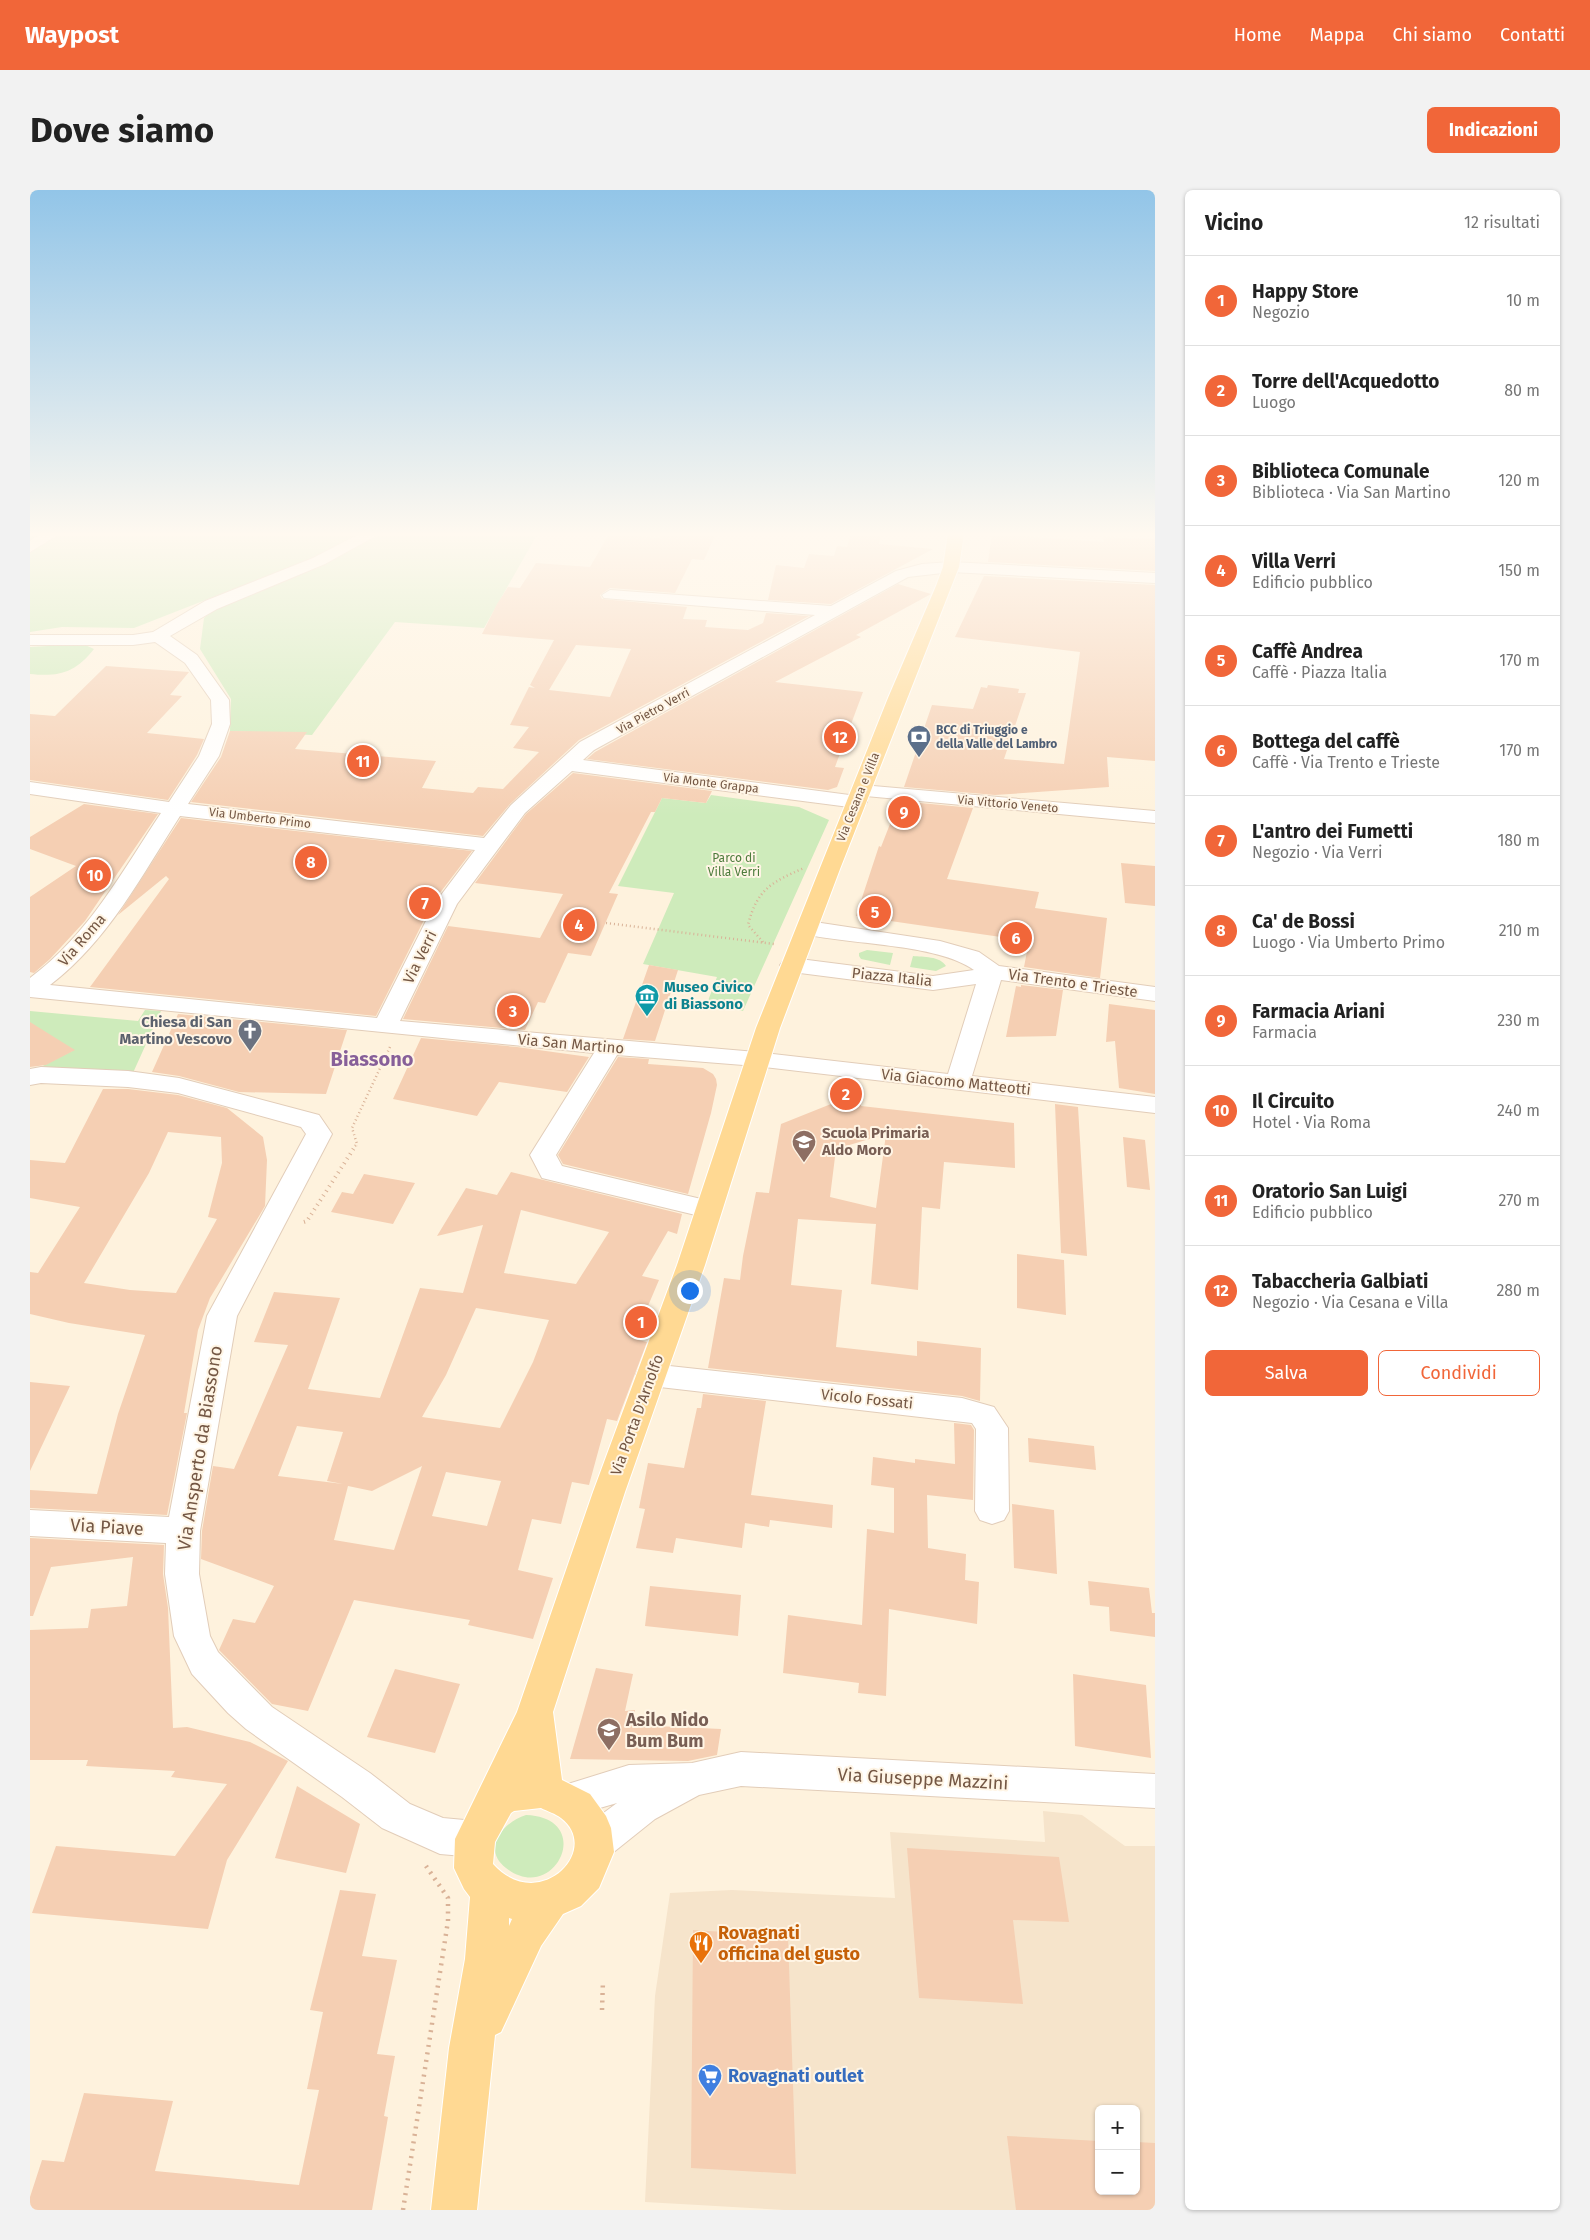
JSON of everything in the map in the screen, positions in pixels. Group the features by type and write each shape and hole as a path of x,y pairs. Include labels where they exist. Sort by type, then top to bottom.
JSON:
{"main road":[{"name":"Via Cesana e Villa","path":"756,1059 829,868 925,627"},
{"name":"Via Porta D'Arnolfo","path":"475,1839 535,1712 708,1209 756,1059"},
{"name":"Via Porta D'Arnolfo","path":"535,1712 557,1795"},
{"path":"516,1793 557,1795 584,1813 596,1842 593,1863 583,1881 560,1898 538,1904 517,1903 498,1895 482,1881 473,1863 475,1839 497,1801 516,1793"},
{"path":"454,2210 471,2048 486,1959 491,1889"},
{"path":"471,2048 527,1932 548,1902"}],"street":[{"path":"30,640 133,640 158,636 175,627"},
{"name":"Via Pietro Verri","path":"491,844 518,809 587,746 804,627"},
{"name":"Via Roma","path":"30,989 63,964 97,927 209,756 220,724 220,700 191,659 158,636"},
{"name":"Via Monte Grappa","path":"566,764 859,796"},
{"name":"Via Umberto Primo","path":"30,788 176,809 491,844"},
{"name":"Via Vittorio Veneto","path":"859,796 1155,817"},
{"name":"Via Verri","path":"386,1025 446,903 491,844"},
{"path":"854,973 844,960 845,952 854,945 871,938"},
{"path":"800,947 871,938 940,948 971,957 992,972 958,1082"},
{"name":"Piazza Italia","path":"800,947 854,973 933,983 966,980 992,972"},
{"name":"Via Trento e Trieste","path":"992,972 1118,980 1155,994"},
{"name":"Via San Martino","path":"30,989 169,1005 386,1025 510,1039 756,1059"},
{"path":"610,1047 543,1155 552,1172 708,1209"},
{"name":"Via Giacomo Matteotti","path":"756,1059 1155,1105"},
{"name":"Via Ansperto da Biassono","path":"30,1077 41,1075 128,1079 179,1086 310,1121 319,1134 222,1316 183,1531 182,1574 192,1636 206,1663 222,1684 259,1718 356,1785 396,1816 440,1836 475,1839"},
{"name":"Vicolo Fossati","path":"651,1375 962,1409 983,1415 992,1428 992,1511"},
{"name":"Via Piave","path":"30,1523 183,1531"},
{"name":"Via Giuseppe Mazzini","path":"557,1795 630,1782 692,1780 741,1769 1155,1791"},
{"name":"Via Giuseppe Mazzini","path":"596,1842 641,1807 692,1780"}],"path":[{"path":"764,943 748,925 752,906 769,883 808,866 829,868"},
{"path":"606,923 800,947"},
{"path":"403,2210 448,1921 448,1898 424,1863"},
{"path":"602,2010 603,1980"}],"shaded area":[{"path":"1043,1811 1082,1815 1125,1846 1155,1846 1155,2210 784,2210 645,2202 655,1996 670,1893 732,1890 895,1898 890,1832 1045,1842"}],"green space":[{"path":"30,627 60,627 30,632"},
{"path":"81,627 136,627 134,628"},
{"path":"203,627 391,627 312,735 230,731 231,699 200,649"},
{"path":"83,644 94,649 80,663 66,672 50,675 30,674 30,647"},
{"name":"Parco di Villa Verri","path":"711,795 799,807 829,820 743,1011 706,1006 717,977 643,964 674,893 618,886 662,798 706,803"},
{"path":"867,950 893,953 890,965 861,959 859,953"},
{"path":"913,956 940,960 946,966 936,971 910,967"},
{"path":"145,1010 161,1011 132,1075 31,1072 72,1051 30,1024 30,1011 138,1021"},
{"path":"526,1815 547,1820 560,1830 564,1843 561,1857 552,1869 539,1876 524,1877 506,1868 499,1861 495,1853 495,1845 503,1830"}],"building":[{"path":"485,627 709,627 748,630 754,627 788,627 579,740 510,804 483,836 191,802 221,757 230,731 307,732 295,749 436,761 422,788 473,793 478,787 503,789 539,752 513,748 529,727 510,725 529,687 535,688 530,685 554,640 482,634","holes":["576,645 631,649 610,697 549,690"]},
{"path":"820,627 870,627 856,635 861,637 775,682 863,692 835,767 844,768 837,787 828,790 587,759 595,752"},
{"path":"960,627 1155,627 1155,761 1107,757 1109,787 995,795 904,787 932,705 973,709 981,687 987,688 988,685 1019,689 1018,693 1026,693 1004,759 1064,764 1080,652 955,637"},
{"path":"106,666 189,672 170,695 182,696 147,733 204,739 197,755 168,800 30,780 30,714 55,716"},
{"path":"573,773 712,791 706,803 662,798 655,812 651,812 609,893 618,894 591,956 568,953 545,1003 538,1002 525,1030 403,1019 448,926 540,938 563,894 475,883 526,814"},
{"path":"899,801 973,808 947,879 1039,892 1035,908 1107,918 1100,978 1024,967 1029,941 856,916 879,846 881,847"},
{"path":"84,804 158,814 85,921 50,959 34,973 30,972 30,897 76,866 30,849 30,837"},
{"path":"181,818 472,851 433,902 376,1016 90,987 169,879 166,876 118,915"},
{"path":"1121,863 1155,866 1155,906 1125,903"},
{"name":"Museo Civico di Biassono","path":"649,965 678,970 655,1041 623,1039"},
{"path":"1021,985 1063,990 1056,1036 1006,1037 1016,986 1021,987"},
{"path":"1109,1004 1155,1010 1155,1094 1119,1088 1115,1041 1106,1042"},
{"name":"Chiesa di San Martino Vescovo","path":"178,1014 347,1030 326,1094 239,1092 179,1076 152,1072"},
{"path":"30,1022 75,1050 46,1065 30,1067"},
{"path":"421,1038 517,1047 589,1057 567,1092 499,1082 477,1116 393,1099"},
{"path":"618,1057 649,1059 648,1064 703,1068 713,1074 716,1079 717,1085 711,1113 688,1194 563,1164 558,1155"},
{"path":"831,1083 861,1085 861,1106 1014,1123 1015,1168 944,1162 940,1209 922,1207 918,1290 871,1284 876,1224 798,1219 791,1285 842,1290 836,1347 917,1356 917,1341 981,1348 980,1401 962,1396 708,1368 724,1278 740,1280 756,1192 769,1193 781,1124 831,1104","holes":["886,1134 876,1208 830,1197 836,1149"]},
{"path":"103,1089 128,1089 178,1095 227,1108 263,1137 267,1160 265,1206 210,1298 198,1330 184,1413 187,1413 167,1515 30,1508 30,1490 97,1494 118,1414 145,1335 69,1323 30,1314 30,1272 38,1273 80,1207 30,1198 30,1160 65,1163","holes":["168,1132 221,1137 222,1163 208,1217 217,1219 176,1293 130,1290 84,1283 149,1173"]},
{"path":"1055,1104 1078,1107 1087,1256 1061,1253"},
{"path":"1123,1137 1145,1140 1150,1190 1127,1187"},
{"path":"511,1172 682,1214 677,1234 668,1231 642,1276 659,1280 634,1339 647,1342 617,1421 607,1419 589,1485 572,1482 561,1524 532,1519 518,1570 553,1578 533,1639 468,1625 470,1620 354,1600 308,1711 272,1704 219,1650 233,1619 255,1623 274,1586 201,1559 202,1531 213,1466 234,1469 288,1345 254,1342 274,1292 340,1298 308,1389 380,1398 420,1288 463,1293 483,1225 437,1236 466,1188 497,1195","holes":["521,1210 609,1232 576,1284 504,1273","476,1308 549,1320 533,1362 500,1428 422,1417 446,1375","297,1426 343,1432 327,1481 343,1484 278,1476","422,1466 394,1550 334,1540 348,1486 372,1491","446,1472 501,1481 487,1526 432,1516"]},
{"path":"364,1174 415,1183 393,1224 331,1212 342,1192 353,1194"},
{"path":"1017,1254 1064,1260 1066,1315 1017,1308"},
{"path":"30,1382 70,1386 30,1471"},
{"path":"703,1394 766,1401 751,1495 833,1505 832,1528 770,1520 769,1527 745,1523 742,1548 676,1538 673,1553 636,1548 645,1509 639,1508 648,1463 684,1468 697,1408 701,1408"},
{"path":"954,1423 971,1425 974,1430 973,1500 927,1495 928,1548 966,1554 965,1580 979,1582 977,1624 889,1609 886,1696 858,1693 859,1683 783,1673 788,1615 862,1625 867,1529 894,1533 894,1488 871,1485 873,1457 915,1463 915,1459 955,1464"},
{"path":"1028,1438 1094,1446 1096,1470 1029,1462"},
{"path":"1012,1504 1054,1510 1057,1574 1014,1568"},
{"path":"30,1538 164,1545 163,1574 168,1608 173,1728 187,1727 250,1742 288,1761 227,1860 208,1929 32,1913 56,1846 175,1856 227,1784 171,1777 175,1771 86,1766 88,1760 30,1760 30,1630 88,1628 91,1609 127,1606 133,1557 51,1567 33,1616 30,1616"},
{"path":"1088,1581 1149,1588 1152,1613 1155,1613 1155,1637 1110,1631 1109,1607 1090,1605"},
{"path":"650,1586 741,1595 738,1636 645,1626"},
{"path":"596,1668 633,1674 625,1711 635,1710 635,1725 721,1729 717,1755 688,1761 570,1759"},
{"path":"395,1669 460,1684 435,1753 367,1737"},
{"path":"1073,1674 1146,1685 1151,1758 1075,1746"},
{"path":"297,1786 360,1824 346,1873 275,1858"},
{"path":"907,1848 1059,1857 1069,1922 1013,1920 1023,2004 919,1998"},
{"path":"340,1890 376,1894 362,1956 397,1960 377,2054 395,2056 384,2116 388,2117 372,2210 30,2210 30,2197 42,2160 64,2162 84,2093 173,2101 155,2171 299,2185 319,2090 307,2089 323,2012 310,2010"},
{"path":"693,1930 788,1936 796,2174 691,2168"},
{"path":"1007,2136 1095,2141 1095,2195 1140,2195 1140,2142 1155,2143 1155,2210 1016,2210"}],"place":[{"name":"Tabaccheria Galbiati","path":"840,737"},
{"name":"BCC di Triuggio e della Valle del Lambro","path":"919,758"},
{"name":"Oratorio San Luigi","path":"363,761"},
{"name":"Farmacia Ariani","path":"904,812"},
{"name":"Ca' de Bossi","path":"311,862"},
{"name":"Il Circuito","path":"95,875"},
{"name":"L'antro dei Fumetti","path":"425,903"},
{"name":"Caffè Andrea","path":"875,912"},
{"name":"Villa Verri","path":"579,925"},
{"name":"Bottega del caffè","path":"1016,938"},
{"name":"Biblioteca Comunale","path":"513,1011"},
{"name":"Museo Civico di Biassono","path":"647,1017"},
{"name":"Chiesa di San Martino Vescovo","path":"250,1052"},
{"name":"Torre dell'Acquedotto","path":"846,1094"},
{"name":"Scuola Primaria Aldo Moro","path":"804,1163"},
{"name":"Happy Store","path":"641,1322"},
{"name":"Asilo Nido Bum Bum","path":"609,1751"},
{"name":"Rovagnati officina del gusto","path":"701,1964"},
{"name":"Rovagnati outlet","path":"710,2097"}],"district":[{"name":"Biassono","path":"372,1059"}]}
